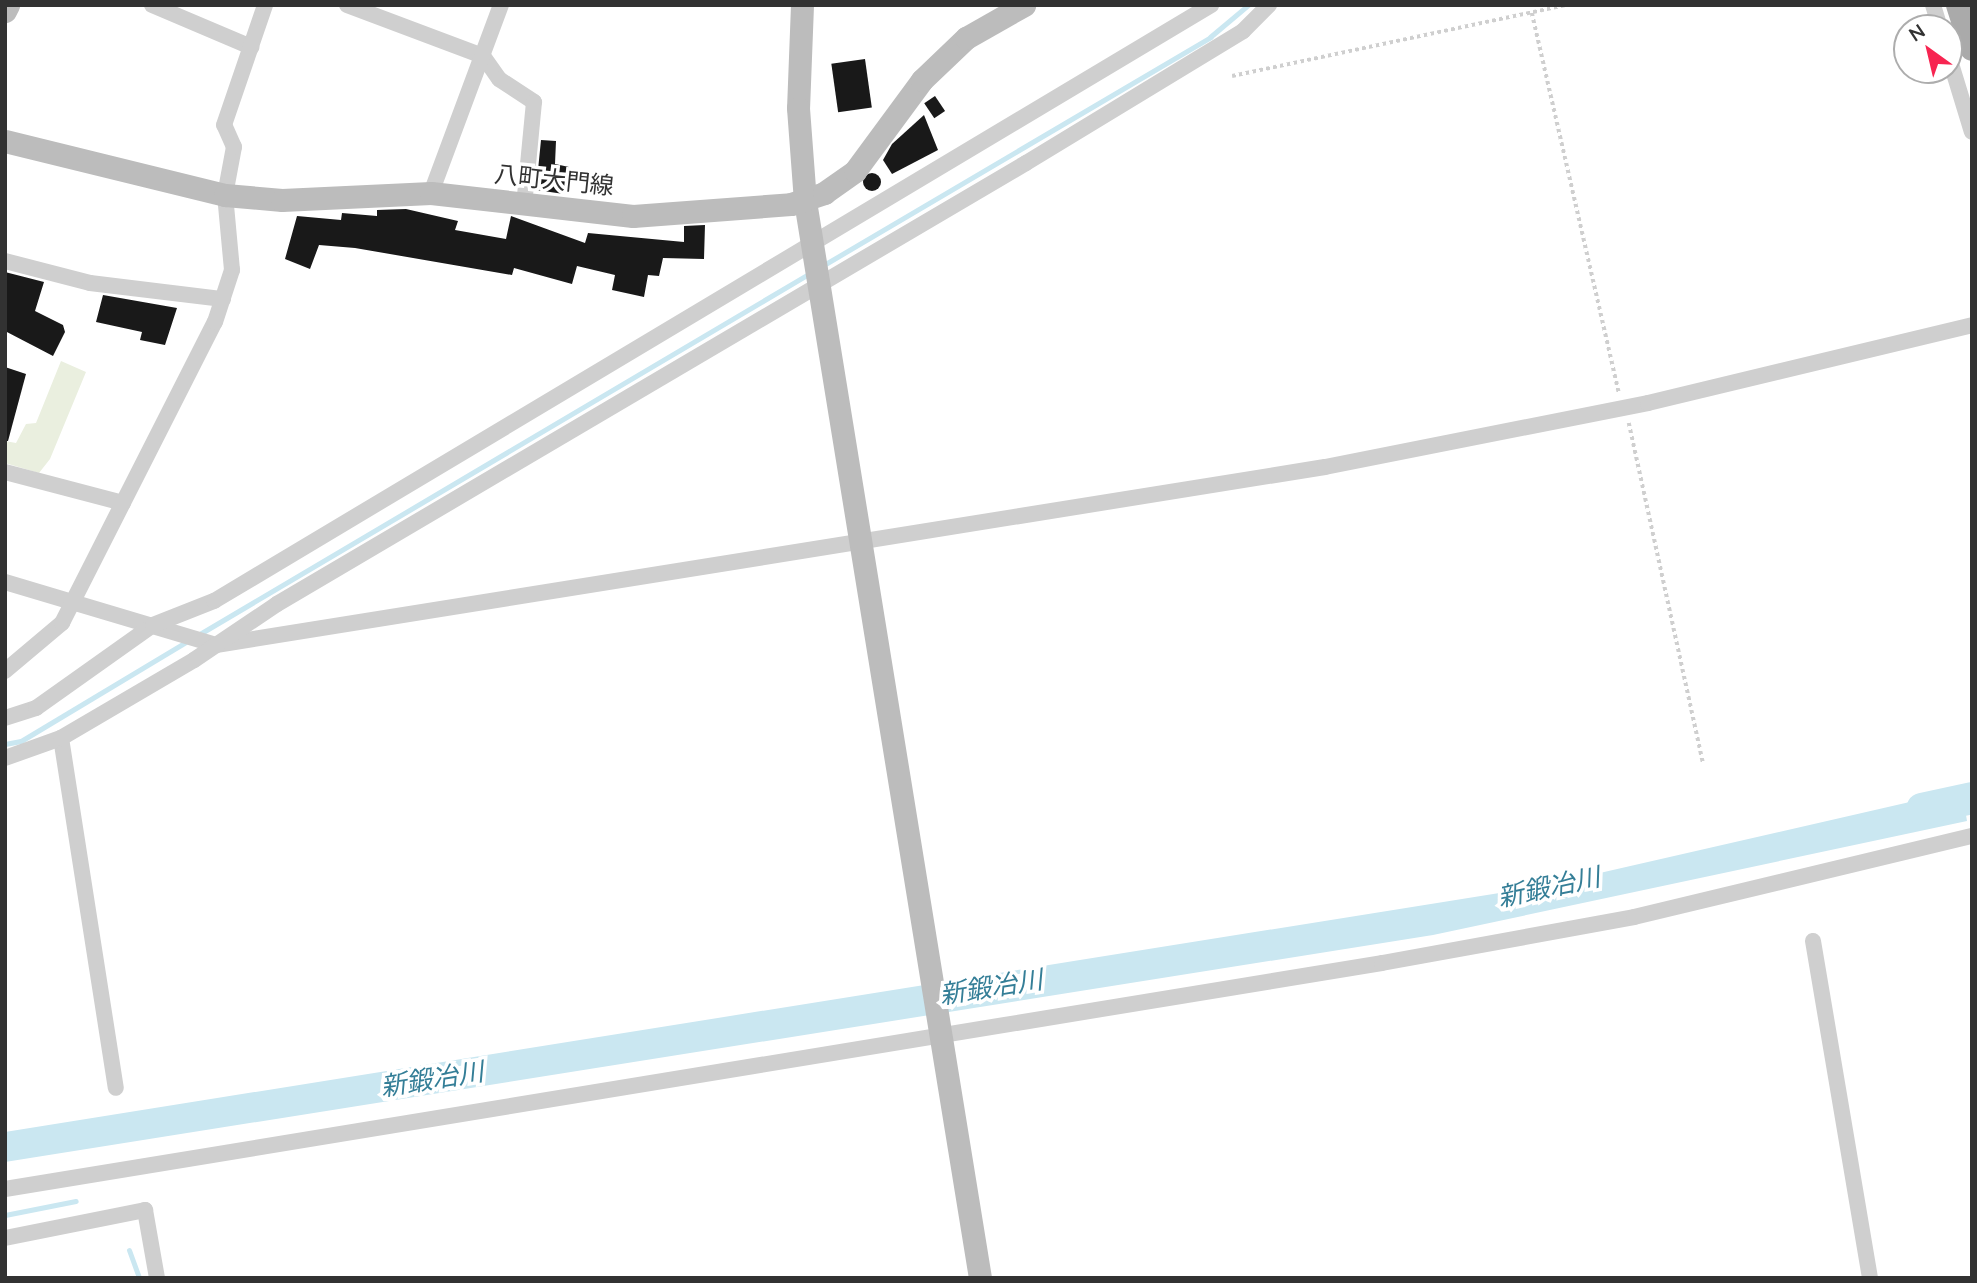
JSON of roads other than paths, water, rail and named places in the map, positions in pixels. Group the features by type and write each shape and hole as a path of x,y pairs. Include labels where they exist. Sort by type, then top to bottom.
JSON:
{"main road":[{"path":"1958,5 1972,49"}],"street":[{"path":"5,11 8,5"},
{"path":"152,5 251,47"},
{"path":"5,671 62,623 71,601 197,366 232,270 225,195 234,147 224,125 265,5"},
{"path":"347,5 482,56 499,79 534,103 524,206"},
{"path":"431,193 501,5"},
{"path":"802,5 798,108 805,201 980,1278"},
{"name":"八町大門線","path":"5,141 225,195 282,200 431,193 524,206 633,215 805,201 855,171 922,80 966,38 1024,5"},
{"path":"5,718 36,708 153,625 214,601 1211,5"},
{"path":"5,758 61,737 819,288 1243,31 1269,5"},
{"path":"1957,84 1972,132"},
{"path":"5,261 90,283 223,299"},
{"path":"5,582 216,645 1325,467 1625,407 1972,325"},
{"path":"5,472 123,503"},
{"path":"61,737 116,1088"},
{"path":"5,1189 939,1030 1634,917 1972,836"},
{"path":"1813,942 1870,1278"},
{"path":"5,1238 145,1210 157,1278"}],"water":[{"path":"1962,790 1967,821 1433,935 5,1162 5,1132 1543,886"}],"waterway":[{"path":"822,266 1210,37 1248,5"},
{"path":"198,635 810,273"},
{"path":"5,744 21,741 189,640"},
{"name":"新鍛冶川","path":"1922,809 1972,798"},
{"path":"5,1215 76,1201"},
{"path":"129,1250 139,1278"}]}
